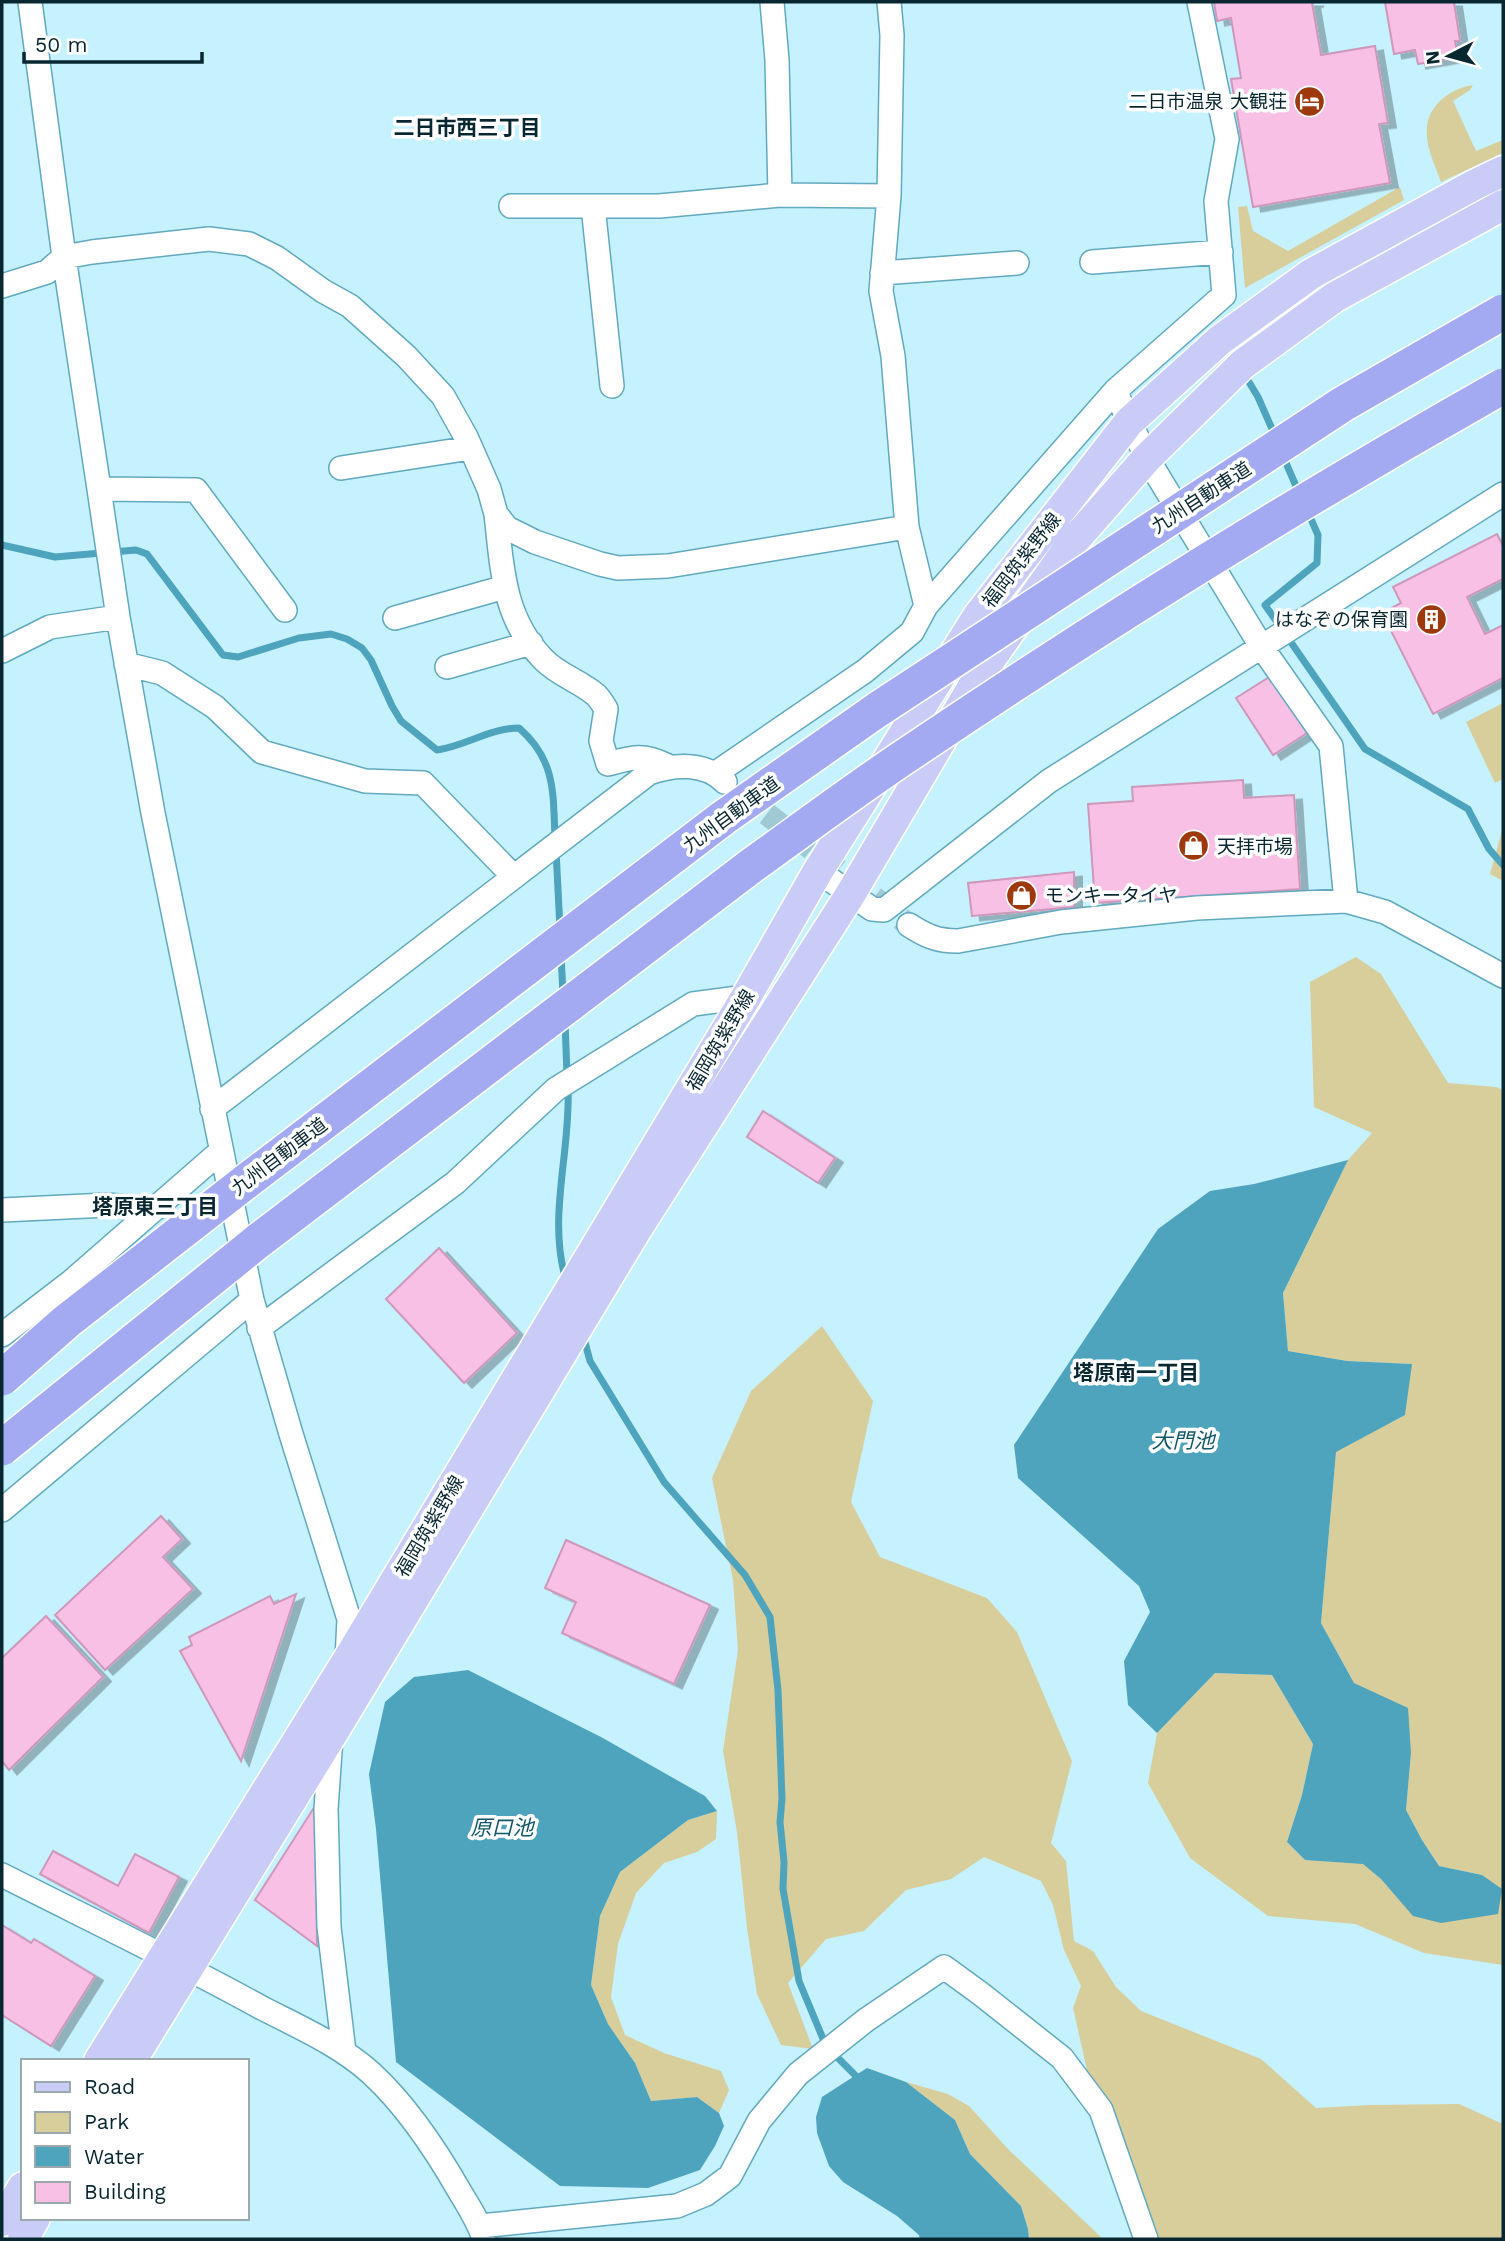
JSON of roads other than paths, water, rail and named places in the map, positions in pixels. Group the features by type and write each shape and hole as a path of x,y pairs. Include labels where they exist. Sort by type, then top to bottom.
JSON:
{"highway":[{"name":"九州自動車道","path":"2,1378 67,1321 244,1183 723,818 889,703 1343,404 1503,312"},
{"path":"2,1448 258,1241 751,866 909,753 1168,586 1375,458 1503,386"}],"main road":[{"name":"福岡筑紫野線","path":"132,2059 176,1961 347,1661 746,997 818,871 978,616 1129,422 1220,340 1311,274 1503,171"},
{"name":"福岡筑紫野線","path":"101,2059 176,1961 331,1737 635,1232 850,895 982,671 1073,542 1147,458 1243,364 1335,297 1503,205"},
{"path":"2,2221 21,2190"},
{"path":"23,2239 35,2220"}],"street":[{"path":"30,2 64,257 118,617 153,813 252,1300 349,1619 347,1661 331,1737 326,1809 328,1915 344,2052"},
{"path":"772,2 777,60 780,195"},
{"path":"888,2 892,35 889,196 881,291 893,356 907,527 926,606"},
{"path":"212,1109 649,773 668,766 685,765 721,777 865,671 912,632 926,606 1115,391 1224,295 1216,201 1227,139 1199,2"},
{"path":"511,206 659,206 780,195 889,196"},
{"path":"593,206 612,386"},
{"path":"2,286 47,272 64,257 209,239 249,244 277,258 323,291 351,306 443,396 489,489 496,514 505,587 518,626 543,659 597,696 606,709 601,741 608,764 650,757 668,766"},
{"path":"1092,262 1221,252"},
{"path":"882,273 1017,264"},
{"path":"1115,391 1147,458 1261,646 1331,746 1346,901"},
{"path":"341,468 471,449"},
{"path":"99,489 196,490 285,610"},
{"path":"818,871 872,909 884,909 1049,781 1503,494"},
{"path":"496,514 507,528 535,542 618,568 668,566 907,527"},
{"path":"395,618 505,587"},
{"path":"2,651 50,627 118,617"},
{"path":"447,667 531,643"},
{"path":"127,664 162,673 205,700 262,752 365,781 423,783 514,877"},
{"path":"909,925 928,937 958,942 1061,922 1197,908 1346,901 1385,912 1503,976"},
{"path":"259,1328 455,1183 556,1089 694,1004 746,997"},
{"path":"2,1335 72,1281 220,1151"},
{"path":"2,1210 107,1205 156,1209"},
{"path":"2,1510 252,1300"},
{"path":"2,1875 176,1961 344,2052 371,2073 401,2105 448,2171 482,2233 677,2206 706,2194 730,2176 759,2121 798,2074 866,2020 944,1967 1062,2058 1101,2110 1146,2239"}],"water":[{"name":"大門池","path":"1348,1160 1283,1293 1288,1351 1347,1361 1412,1364 1405,1415 1336,1452 1321,1623 1354,1683 1408,1708 1411,1753 1406,1810 1439,1866 1482,1875 1502,1889 1498,1914 1441,1923 1413,1916 1381,1879 1363,1864 1305,1860 1287,1842 1302,1795 1313,1744 1272,1675 1215,1673 1157,1733 1128,1705 1124,1661 1150,1612 1139,1586 1018,1478 1014,1445 1158,1229 1210,1191 1254,1184"},
{"name":"原口池","path":"468,1670 601,1737 705,1796 717,1811 688,1820 620,1872 600,1916 591,1985 608,2024 635,2063 651,2101 697,2097 719,2113 724,2126 700,2170 648,2188 560,2186 396,2062 369,1774 385,1702 414,1677"},
{"path":"867,2068 906,2082 955,2120 970,2154 1021,2206 1029,2239 920,2239 919,2235 897,2216 843,2182 829,2166 817,2133 816,2117 822,2097"}],"waterway":[{"path":"1249,382 1276,438"},
{"path":"1283,456 1299,493"},
{"path":"1307,510 1318,535 1317,563 1265,605 1365,749 1468,809 1489,849 1503,865"},
{"path":"2,545 55,557 136,550 147,554 223,655 238,657 299,638 331,634 347,639 362,648 371,660 401,721 437,750 498,731 519,728 540,752 546,765 552,792 555,838"},
{"path":"556,850 560,929"},
{"path":"561,954 563,995"},
{"path":"565,1021 567,1075"},
{"path":"566,1280 561,1256 559,1208 568,1087"},
{"path":"583,1335 590,1361 664,1482 745,1575 770,1617 778,1690 783,1889 799,1981 826,2046 862,2082"}],"tunnel":[{"path":"740,793 909,925"}],"place":[{"name":"二日市温泉 大観荘","path":"1310,101"},
{"name":"はなぞの保育園","path":"1431,619"},
{"name":"天拝市場","path":"1194,846"},
{"name":"モンキータイヤ","path":"1022,895"}],"district":[{"name":"二日市西三丁目","path":"467,128"},
{"name":"塔原東三丁目","path":"155,1207"},
{"name":"塔原南一丁目","path":"1136,1373"}]}
